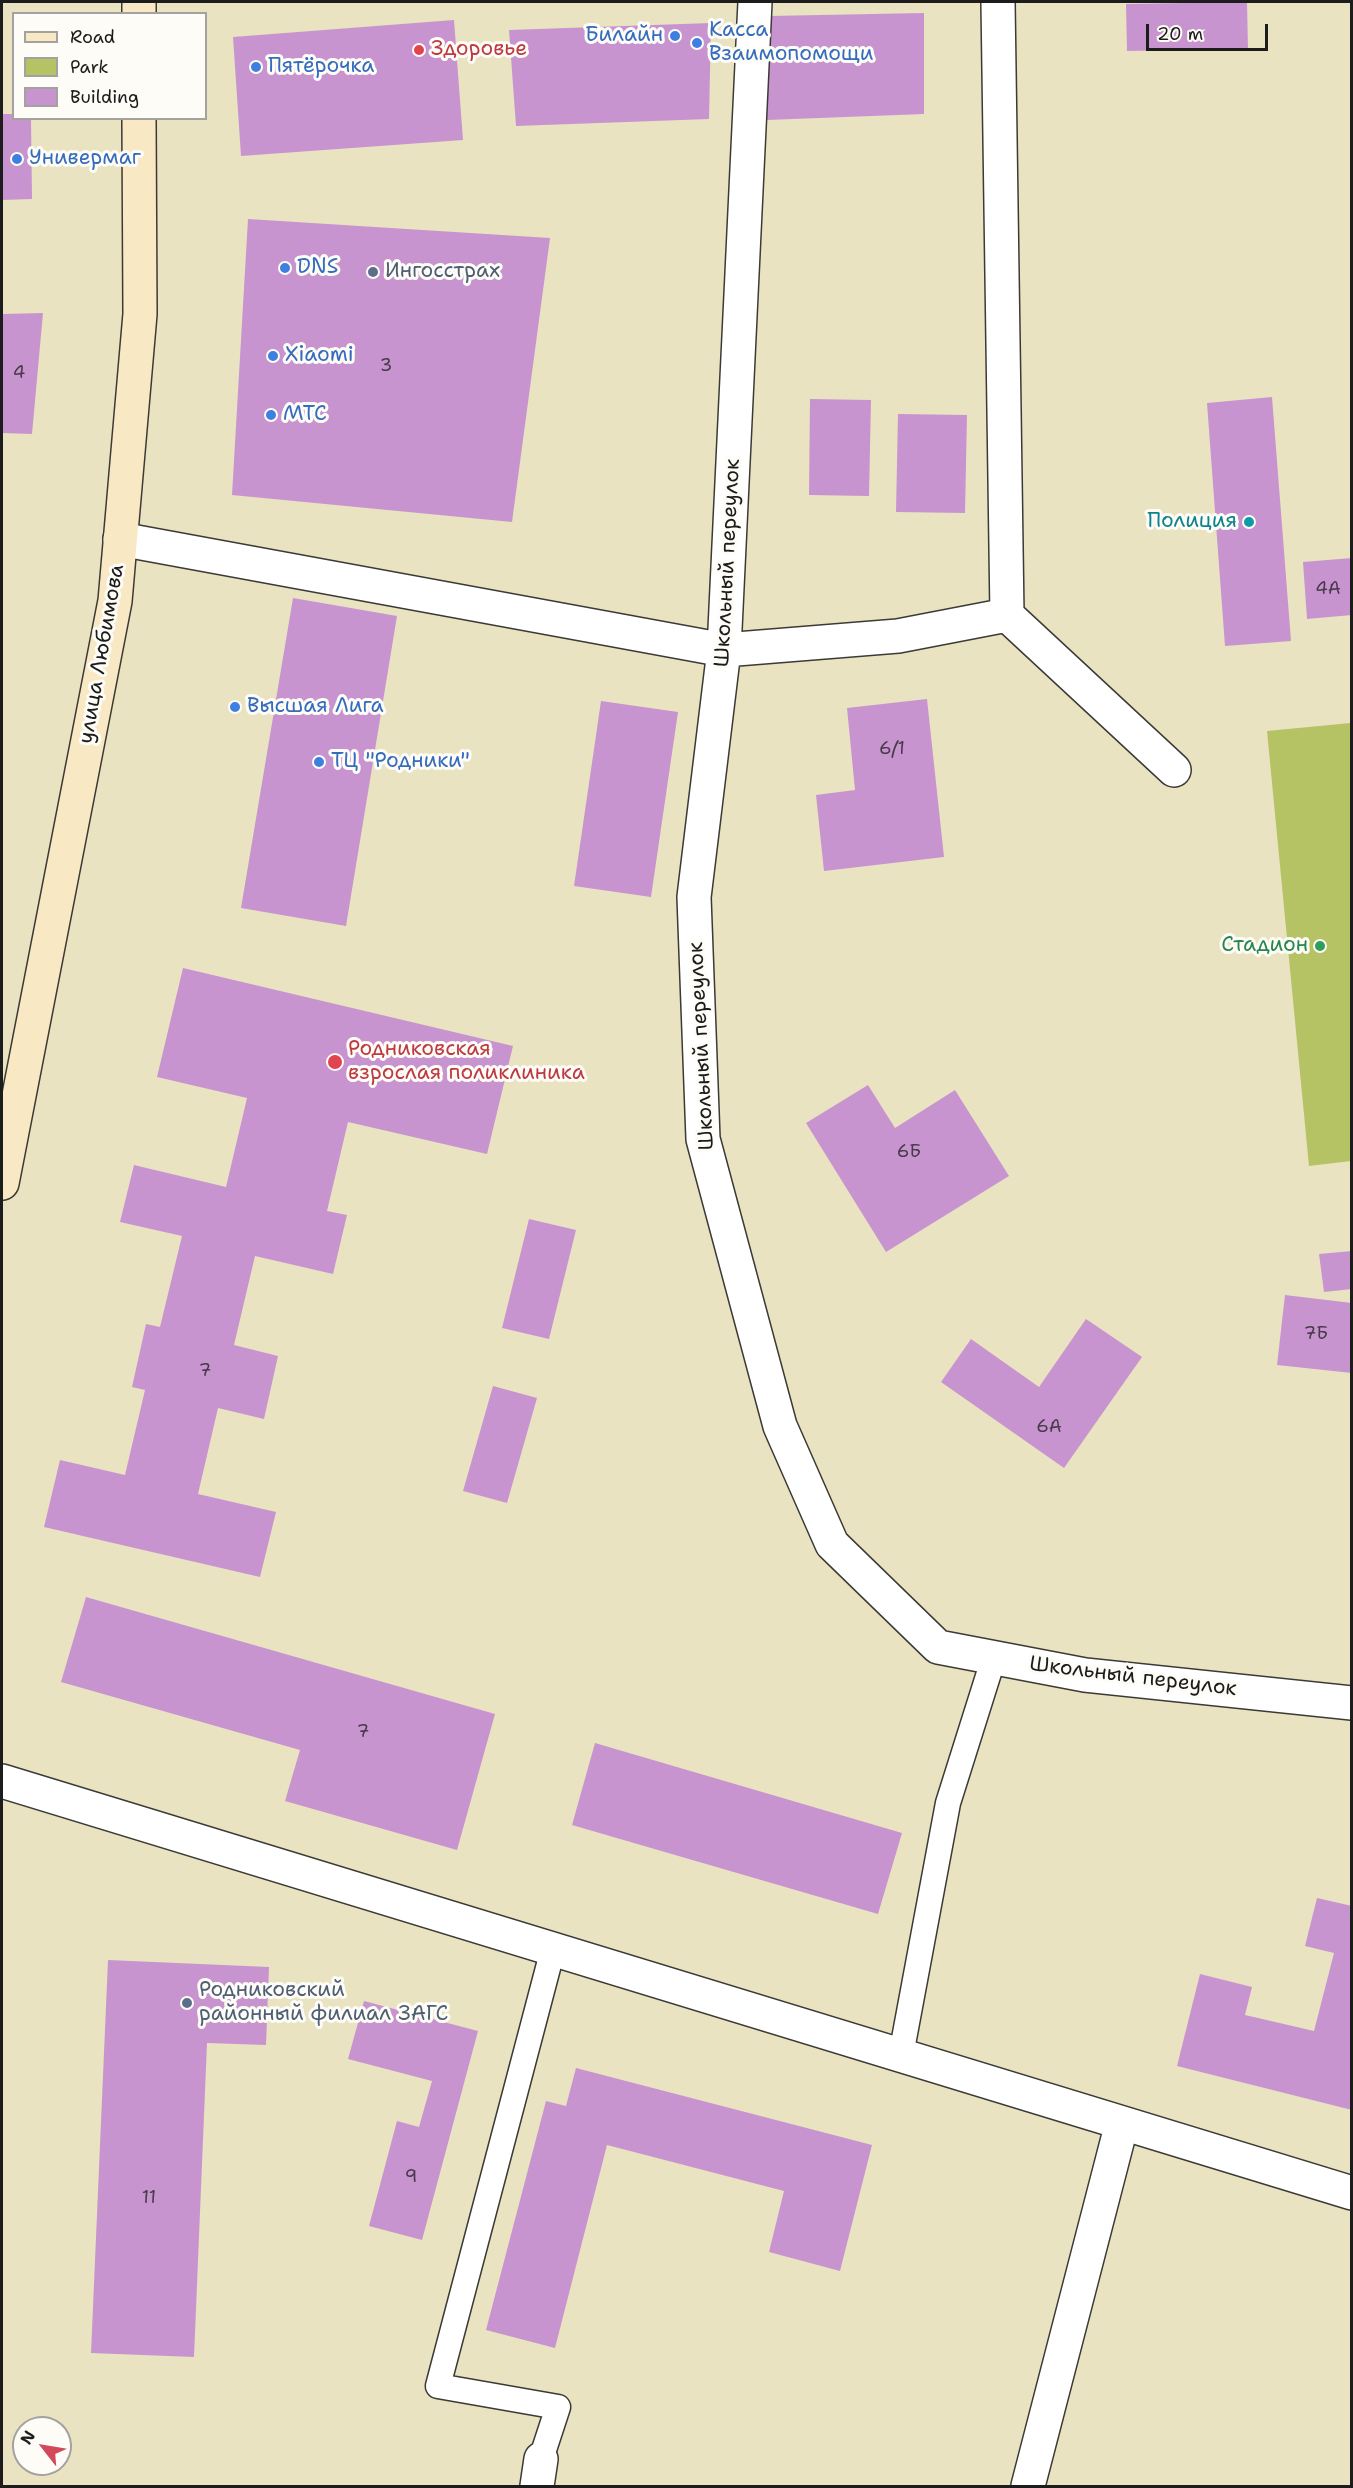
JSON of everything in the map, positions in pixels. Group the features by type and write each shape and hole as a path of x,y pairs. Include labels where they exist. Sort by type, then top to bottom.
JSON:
{"main road":[{"name":"улица Любимова","path":"2,1183 115,601 140,314 139,120"}],"street":[{"name":"Школьный переулок","path":"755,2 724,650 694,897 703,1139 780,1426 832,1544 938,1647 1085,1675 1352,1703"},
{"path":"998,2 1007,615 1174,770"},
{"path":"120,539 724,650 898,636 1007,615"},
{"path":"2,1781 1352,2193"},
{"path":"1028,2487 1122,2122"}],"lane":[{"path":"901,2055 948,1803 994,1657"},
{"path":"539,2473 558,2407 438,2386 553,1949"}],"green space":[{"name":"Стадион","path":"1351,723 1351,1161 1309,1166 1267,731"}],"building":[{"path":"1247,2 1248,49 1127,51 1126,4"},
{"path":"924,13 924,114 767,120 769,16"},
{"path":"454,20 463,140 241,156 233,37"},
{"path":"711,23 709,119 516,126 509,30"},
{"name":"Универмаг","path":"2,114 12,114 12,120 31,120 32,199 2,200"},
{"path":"248,219 550,238 512,522 232,495"},
{"path":"43,313 32,434 2,433 2,314"},
{"name":"Полиция","path":"1272,397 1291,641 1225,646 1207,403"},
{"path":"810,399 871,400 869,496 809,495"},
{"path":"898,414 967,415 965,513 896,512"},
{"path":"1352,558 1352,615 1307,619 1303,562"},
{"name":"ТЦ \"Родники\"","path":"293,598 397,616 346,926 241,908"},
{"path":"927,699 944,857 824,871 816,795 855,790 847,708"},
{"path":"601,701 678,712 651,897 574,886"},
{"path":"183,968 513,1046 487,1154 348,1122 327,1211 347,1215 333,1274 255,1256 234,1345 278,1356 264,1419 218,1408 198,1494 276,1512 260,1577 44,1527 60,1460 125,1475 145,1390 132,1387 146,1324 160,1327 182,1236 120,1222 134,1165 226,1187 247,1098 157,1077"},
{"path":"868,1085 895,1128 955,1090 1009,1176 886,1252 806,1123"},
{"path":"529,1219 576,1230 549,1339 502,1328"},
{"path":"1352,1251 1352,1289 1324,1292 1319,1254"},
{"path":"1285,1295 1352,1303 1352,1373 1277,1365"},
{"path":"1086,1319 1142,1357 1064,1468 941,1382 971,1339 1039,1387"},
{"path":"493,1386 537,1398 507,1503 463,1491"},
{"path":"86,1597 495,1714 457,1850 285,1801 300,1750 61,1682"},
{"path":"595,1743 902,1833 878,1914 572,1825"},
{"path":"1317,1898 1352,1906 1352,2110 1177,2066 1200,1974 1252,1987 1245,2015 1314,2031 1334,1953 1305,1946"},
{"path":"108,1960 269,1967 266,2045 207,2043 194,2357 91,2353"},
{"path":"364,2001 478,2031 422,2240 369,2226 397,2121 419,2127 432,2081 348,2059"},
{"path":"576,2068 872,2145 840,2271 769,2252 784,2191 607,2145 555,2348 486,2330 546,2101 566,2106"}],"place":[{"name":"Билайн","path":"675,36"},
{"name":"Касса Взаимопомощи","path":"697,43"},
{"name":"Здоровье","path":"419,50"},
{"name":"Пятёрочка","path":"256,67"},
{"name":"Универмаг","path":"17,159"},
{"name":"DNS","path":"285,268"},
{"name":"Ингосстрах","path":"373,272"},
{"name":"Xiaomi","path":"273,356"},
{"name":"МТС","path":"271,415"},
{"name":"Полиция","path":"1249,522"},
{"name":"Высшая Лига","path":"235,707"},
{"name":"ТЦ \"Родники\"","path":"319,762"},
{"name":"Стадион","path":"1320,946"},
{"name":"Родниковская взрослая поликлиника","path":"335,1062"},
{"name":"Родниковский районный филиал ЗАГС","path":"187,2003"}]}
